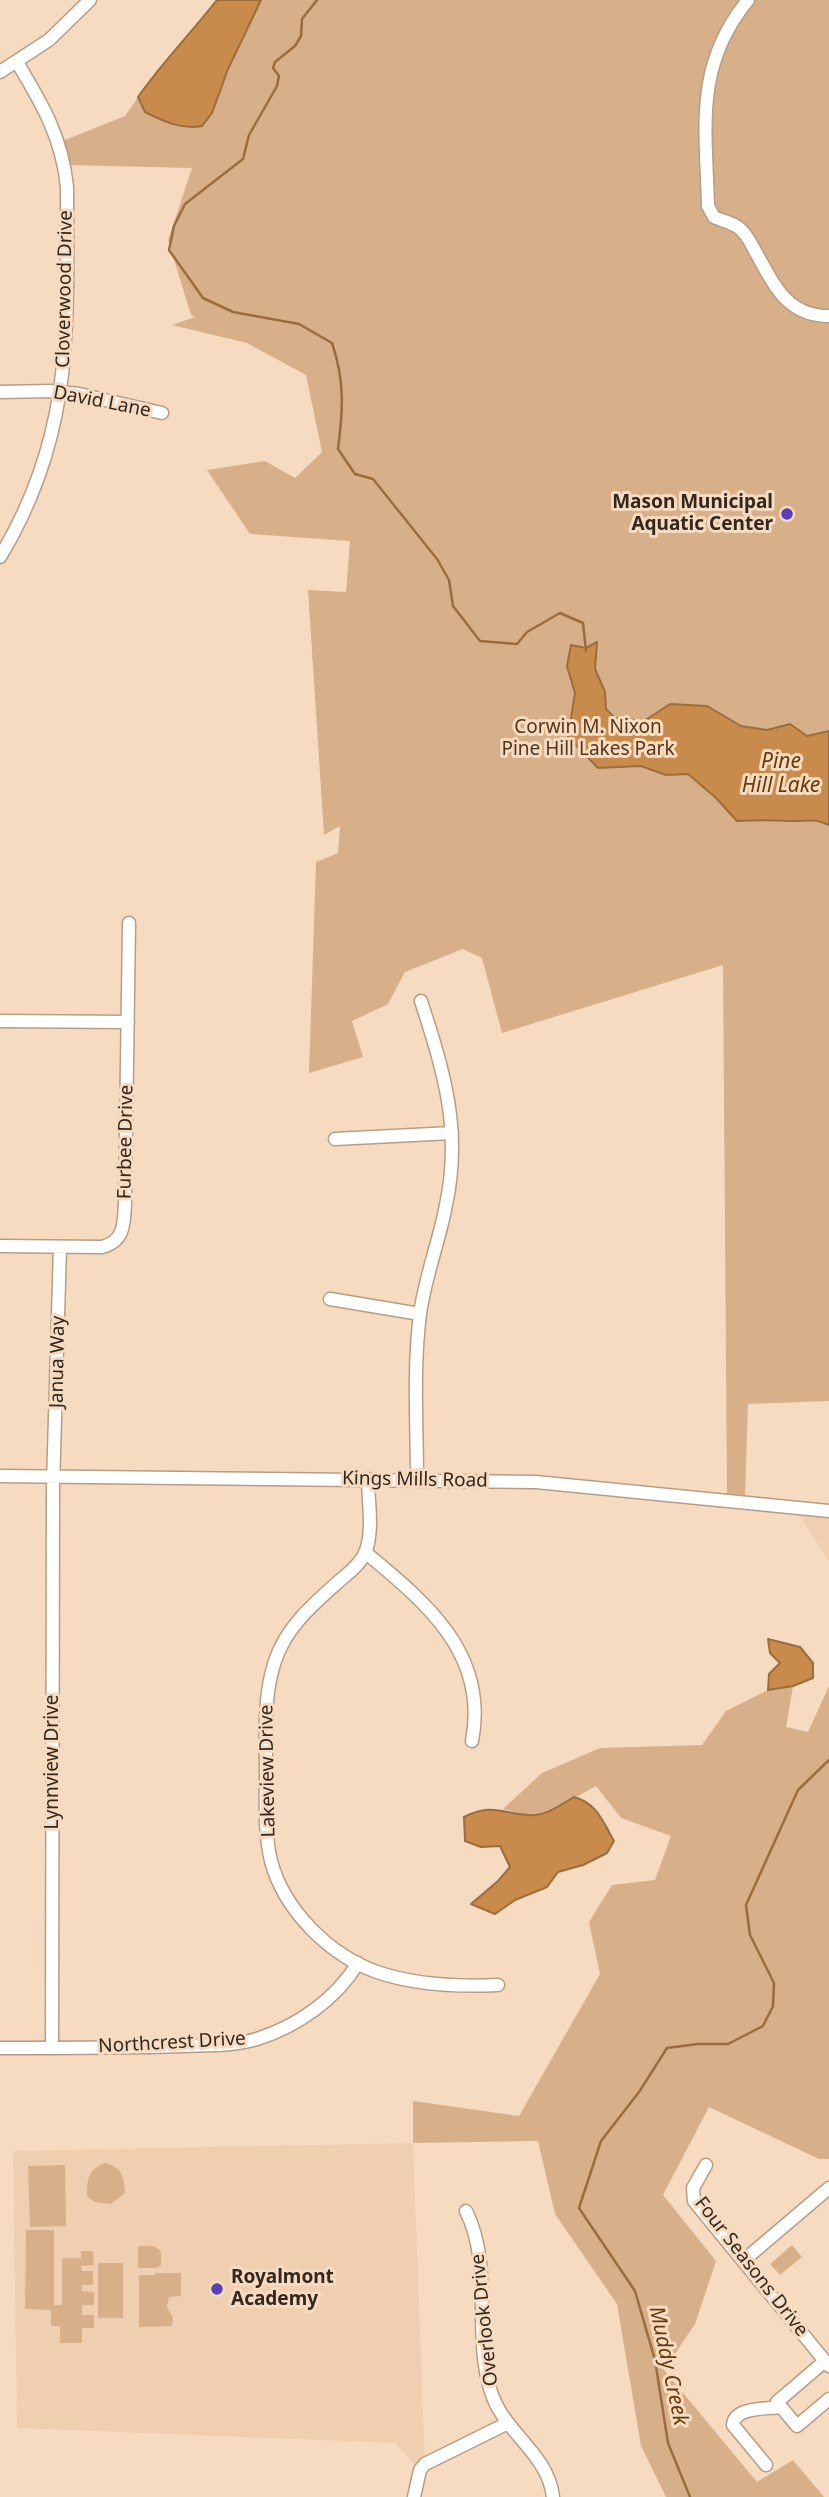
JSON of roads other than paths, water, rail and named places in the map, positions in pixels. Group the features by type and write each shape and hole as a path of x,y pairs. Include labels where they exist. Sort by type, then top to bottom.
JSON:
{"street":[{"path":"0,72 49,40 90,0"},
{"path":"748,0 722,36 710,71 706,108 708,206 714,217 734,224 746,235 790,305 809,315 829,316"},
{"name":"Cloverwood Drive","path":"0,557 39,479 61,392 67,331 65,164 48,114 18,62"},
{"name":"David Lane","path":"0,392 61,392 162,413"},
{"name":"Furbee Drive","path":"0,1246 102,1247 115,1242 123,1231 129,923"},
{"path":"417,1479 417,1356 420,1314 448,1196 452,1133 447,1088 421,1002"},
{"path":"0,1021 128,1022"},
{"path":"335,1139 452,1133"},
{"name":"Janua Way","path":"54,1477 60,1247"},
{"path":"330,1299 420,1314"},
{"name":"Kings Mills Road","path":"0,1476 417,1479 550,1483 829,1511"},
{"name":"Lynnview Drive","path":"52,2048 54,1477"},
{"path":"368,1479 369,1538 366,1552 425,1604 452,1637 462,1658 474,1703 472,1741"},
{"name":"Lakeview Drive","path":"366,1552 358,1564 313,1604 288,1633 275,1660 269,1682 266,1712 266,1817 268,1848 274,1870 305,1922 358,1963 376,1972 431,1984 498,1985"},
{"name":"Northcrest Drive","path":"0,2049 168,2047 228,2044 257,2039 310,2013 339,1990 358,1963"},
{"name":"Four Seasons Drive","path":"706,2165 693,2188 692,2197 827,2364"},
{"path":"743,2261 829,2189"},
{"name":"Overlook Drive","path":"466,2211 477,2239 490,2389 495,2403 508,2423 544,2466 553,2497"},
{"path":"827,2364 777,2402 797,2426 829,2399"},
{"path":"766,2465 732,2421 734,2416 741,2413 781,2407"},
{"path":"414,2497 420,2470 425,2464 508,2423"}],"water":[{"path":"217,0 261,0 228,69 212,113 202,126 187,127 172,124 145,112 138,97"},
{"name":"Pine Hill Lake","path":"597,642 595,669 605,692 606,709 615,718 644,721 670,704 707,706 741,726 767,730 790,724 807,736 829,731 829,825 814,820 737,821 688,774 666,775 641,766 598,768 568,737 575,693 567,666 571,645 586,648"},
{"path":"768,1639 800,1647 813,1663 813,1678 793,1686 768,1690 769,1674 780,1663 770,1653"},
{"path":"574,1797 588,1804 603,1820 614,1841 607,1853 583,1865 558,1872 547,1887 515,1900 495,1914 471,1904 510,1867 500,1846 481,1847 465,1841 464,1817 482,1810 540,1814"}],"waterway":[{"path":"317,0 302,19 301,36 295,46 275,62 273,68 279,76 277,86 249,135 243,159 185,204 174,226 169,250 203,298 233,312 299,324 332,343 342,396 338,449 355,474 373,479 437,559 449,580 453,606 480,641 517,644 527,632 560,613 583,623 586,651"},
{"name":"Muddy Creek","path":"690,2497 668,2443 655,2360 635,2291 579,2208 601,2141 639,2092 667,2048 728,2044 763,2026 773,2006 774,1983 750,1935 746,1905 798,1790 829,1760"}],"place":[{"name":"Mason Municipal Aquatic Center","path":"787,514"},
{"name":"Royalmont Academy","path":"217,2289"}],"park label":[{"name":"Corwin M. Nixon Pine Hill Lakes Park","path":"588,739"}]}
